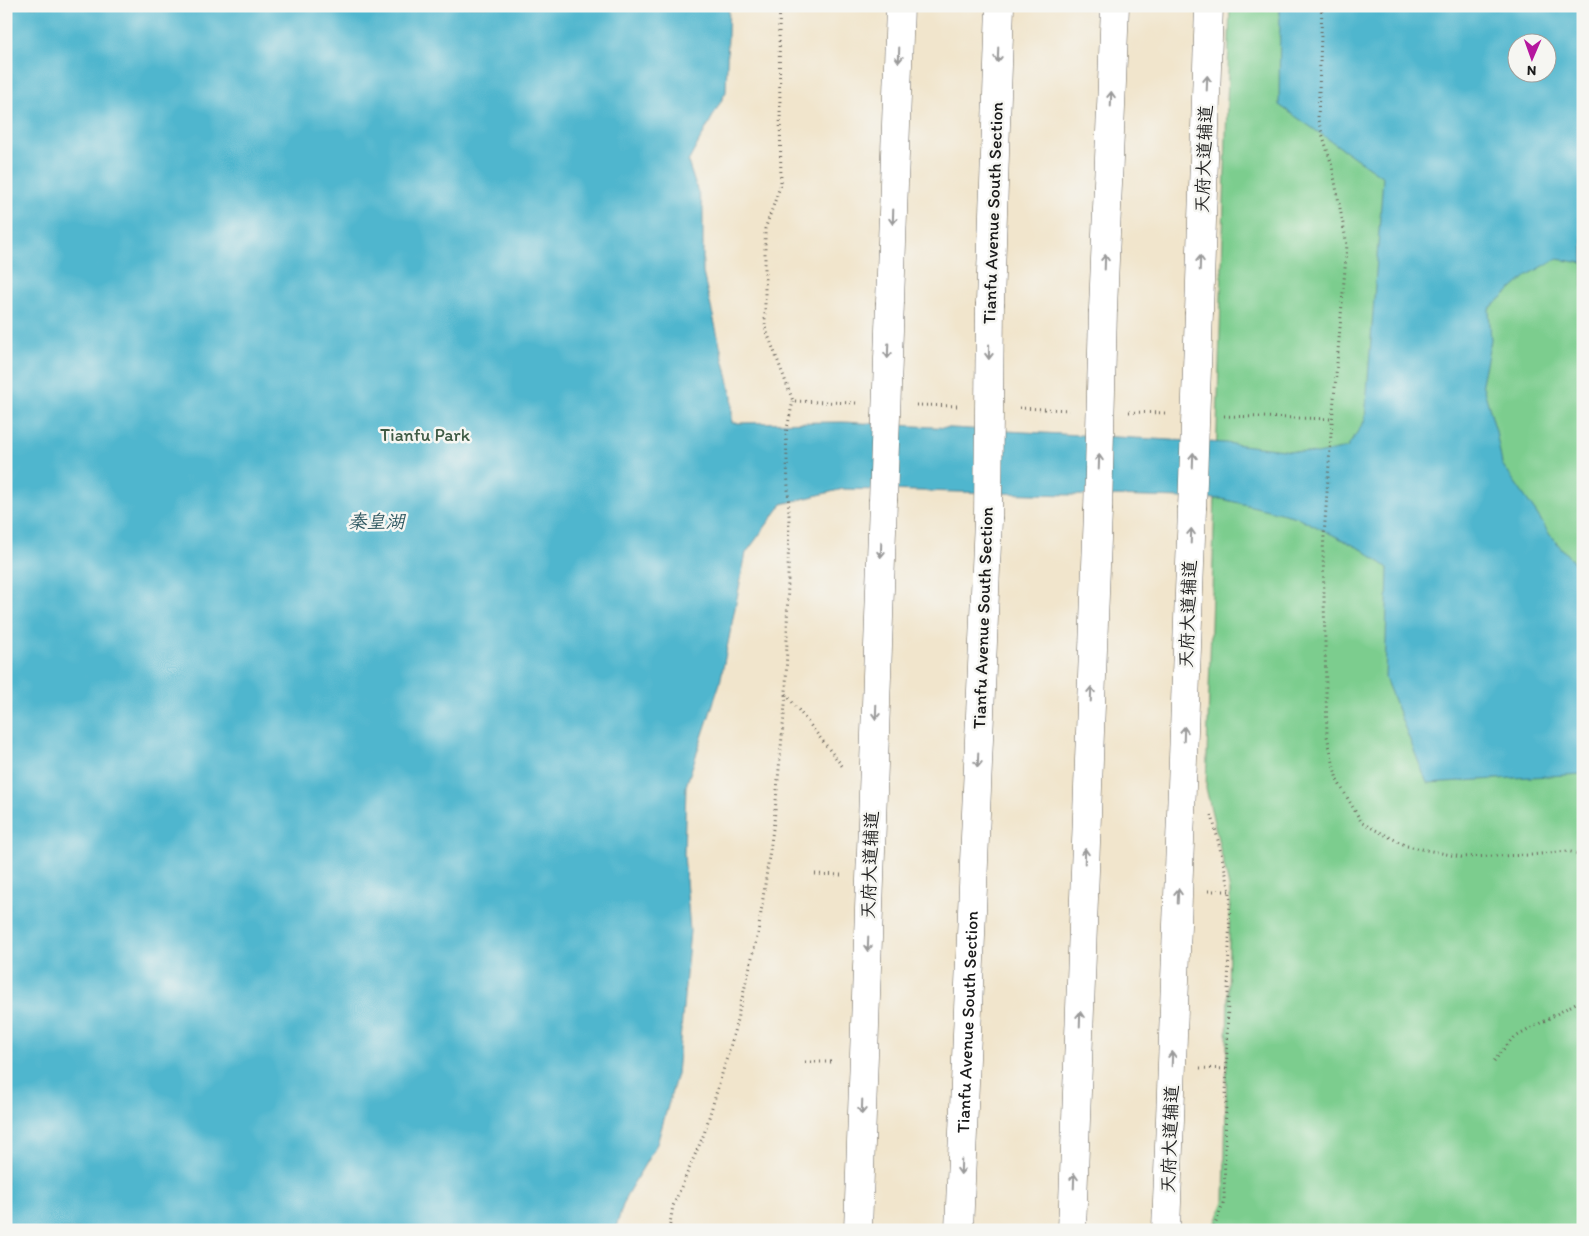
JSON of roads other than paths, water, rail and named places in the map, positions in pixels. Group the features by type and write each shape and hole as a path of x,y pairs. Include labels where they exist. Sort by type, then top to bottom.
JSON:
{"main road":[{"name":"天府大道辅道","path":"858,1230 900,6"},
{"name":"Tianfu Avenue South Section","path":"959,1230 988,519 990,303 1000,6"},
{"path":"1072,1230 1115,6"},
{"name":"天府大道辅道","path":"1166,1230 1209,6"}],"water":[{"name":"秦皇湖","path":"6,6 729,6 726,92 688,162 703,208 703,273 732,396 732,423 843,422 1225,443 1317,454 1347,448 1365,420 1383,177 1279,105 1280,6 1583,6 1583,263 1556,259 1528,275 1489,309 1491,340 1482,383 1496,431 1502,464 1550,535 1583,573 1583,774 1427,783 1385,678 1388,568 1363,550 1297,517 1222,499 843,489 782,504 746,553 720,683 686,786 684,854 690,931 677,1074 657,1144 626,1196 615,1230 6,1230"}],"park label":[{"name":"Tianfu Park","path":"425,435"}]}
